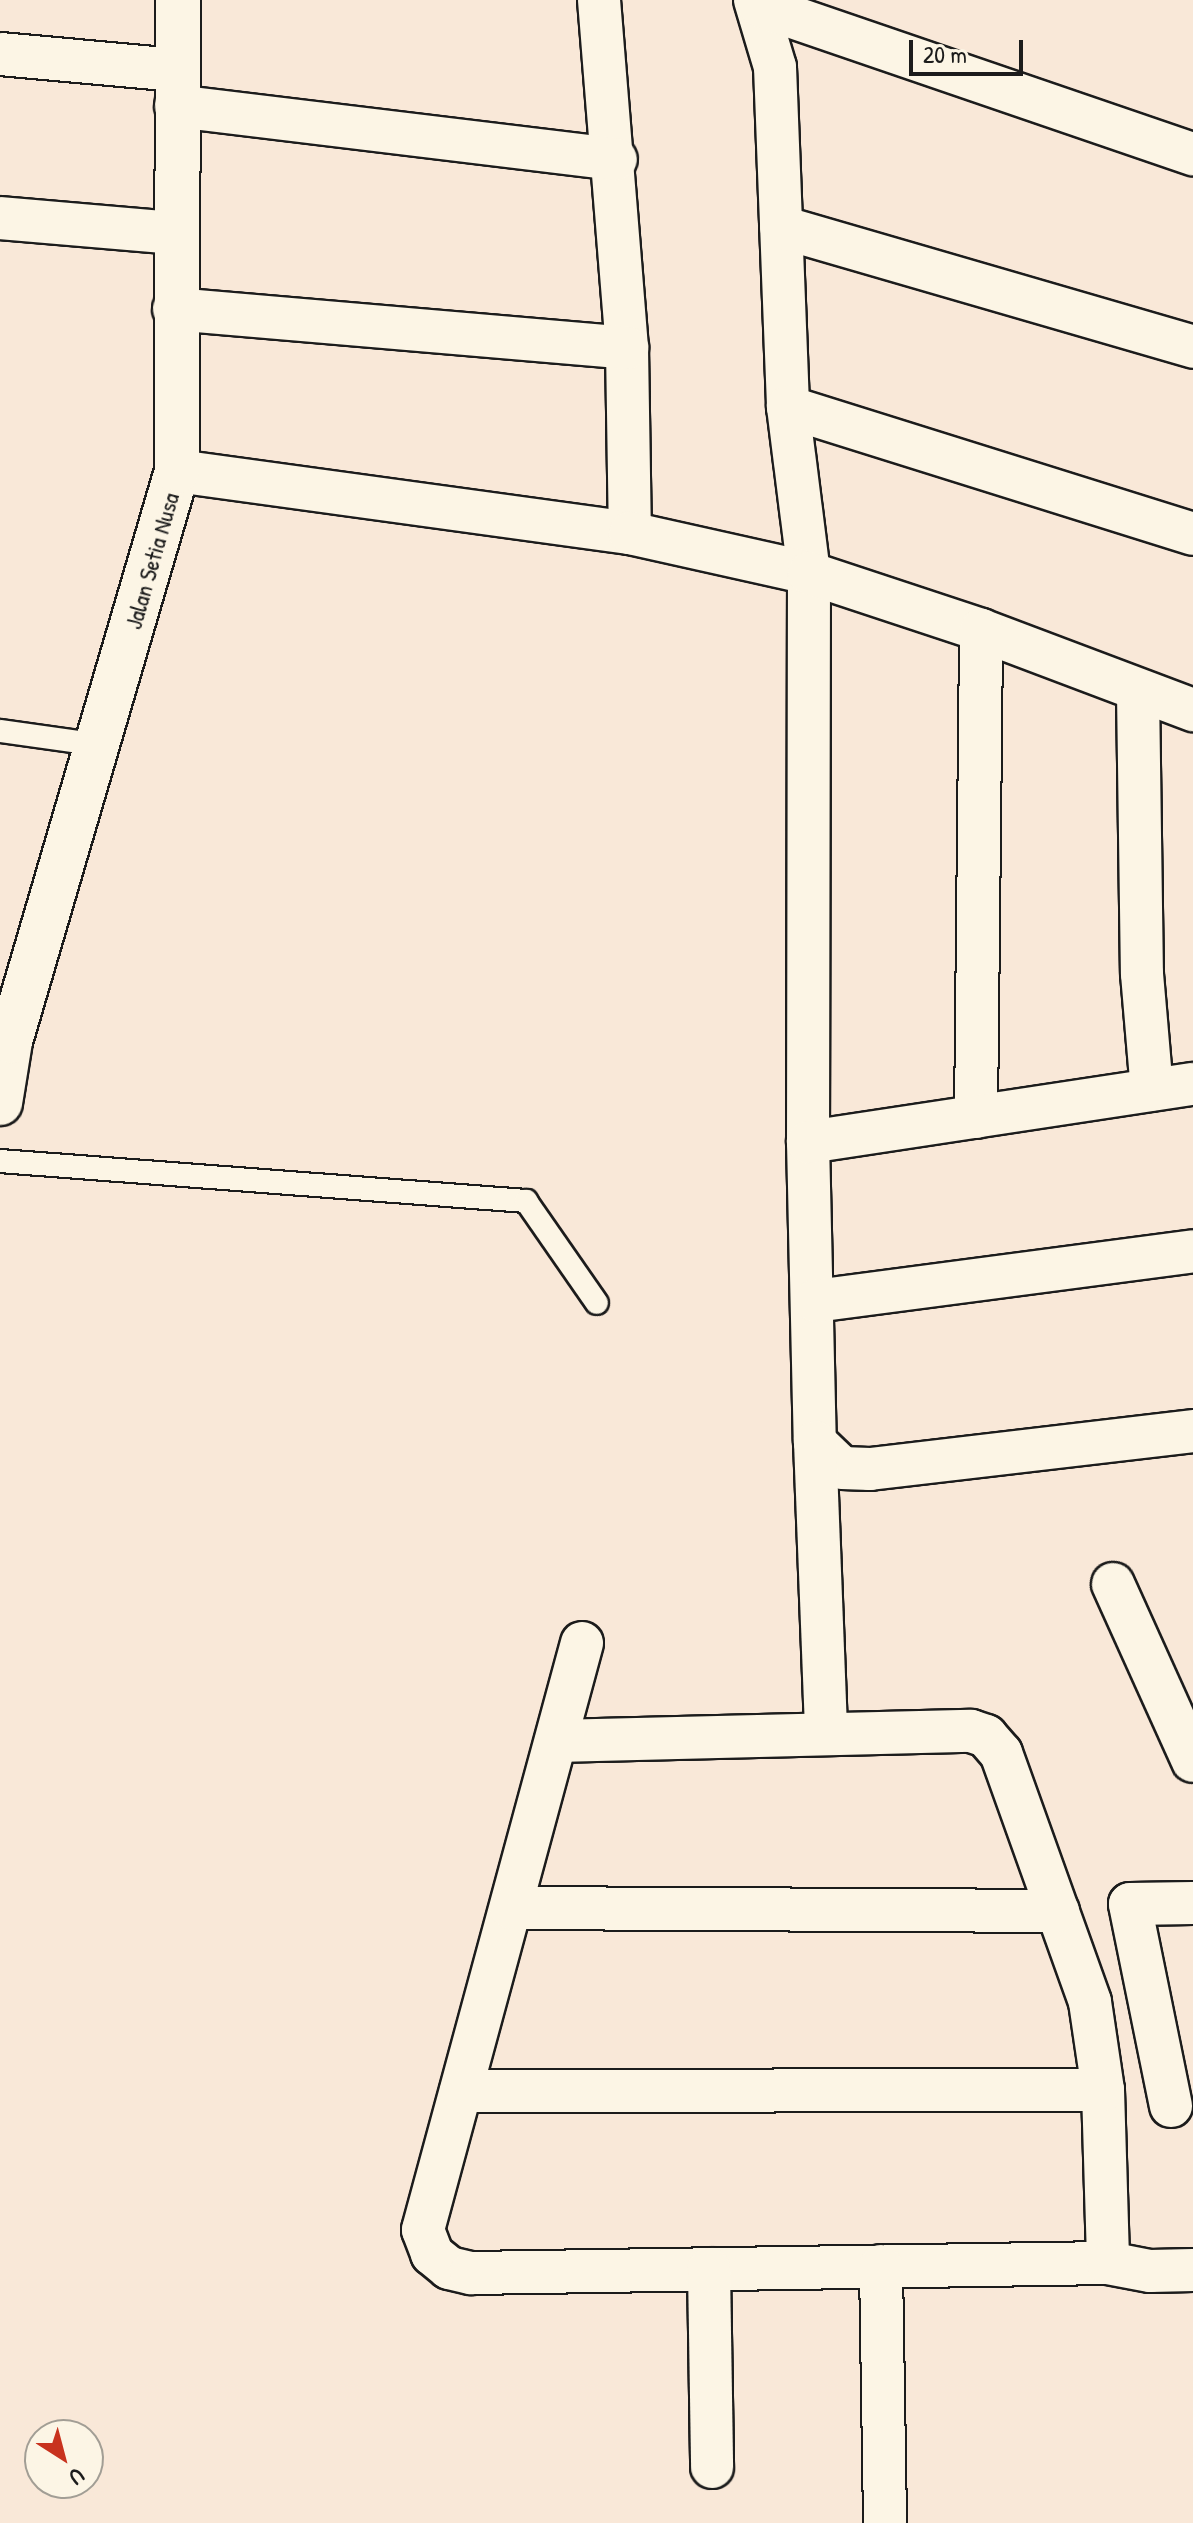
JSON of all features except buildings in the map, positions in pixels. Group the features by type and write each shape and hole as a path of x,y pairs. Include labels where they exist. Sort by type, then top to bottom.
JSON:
{"street":[{"name":"Jalan Setia Nusa","path":"0,1103 10,1041 101,745 177,471 174,309 178,0"},
{"path":"599,0 616,159 627,348 630,533"},
{"path":"758,2 1193,154"},
{"path":"758,2 775,67 788,407 809,573 808,1142 826,1734"},
{"path":"0,54 177,88 616,159"},
{"path":"0,218 175,233"},
{"path":"781,227 1193,347"},
{"path":"174,309 627,348"},
{"path":"788,407 1193,534"},
{"path":"177,471 630,533 809,573 981,630 1138,692 1193,710"},
{"path":"976,1117 981,630"},
{"path":"1138,692 1142,974 1152,1090"},
{"path":"808,1142 1193,1084"},
{"path":"815,1301 1193,1251"},
{"path":"815,1442 842,1468 870,1469 1193,1431"},
{"path":"1113,1584 1193,1761"},
{"path":"582,1643 423,2230 432,2254 449,2268 471,2273 1108,2263 1150,2271 1193,2270"},
{"path":"556,1741 971,1731 986,1736 1001,1753 1090,2002 1103,2090 1108,2263"},
{"path":"1171,2106 1130,1904 1193,1903"},
{"path":"511,1908 1058,1911"},
{"path":"461,2091 1103,2090"},
{"path":"881,2266 885,2523"},
{"path":"709,2269 712,2467"}],"lane":[{"path":"0,731 101,745"},
{"path":"0,1161 526,1201 597,1303"}]}
